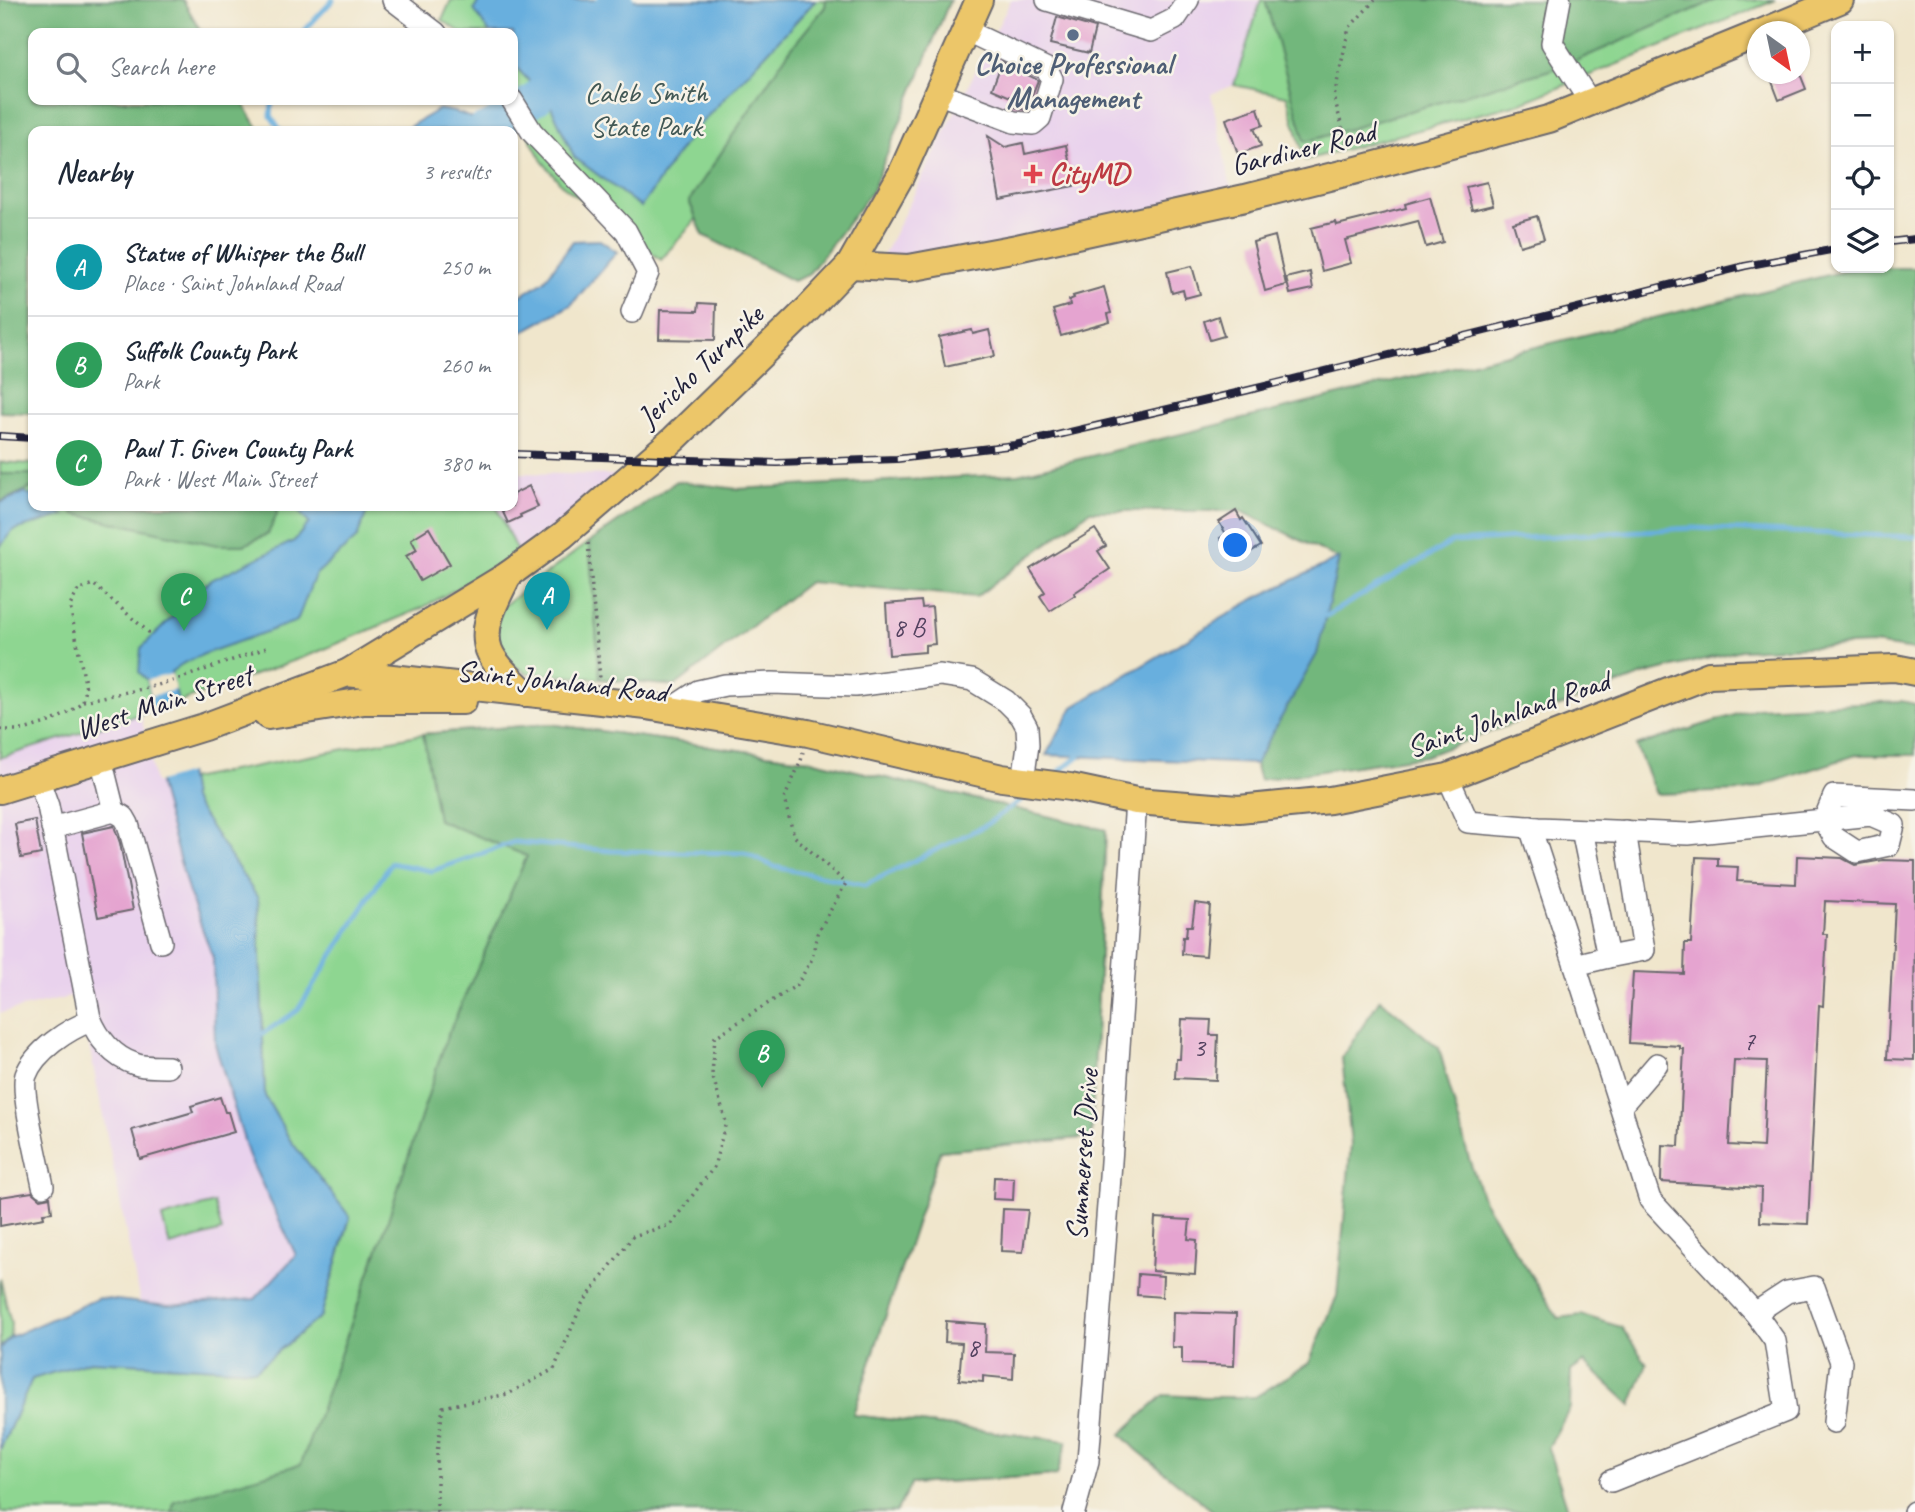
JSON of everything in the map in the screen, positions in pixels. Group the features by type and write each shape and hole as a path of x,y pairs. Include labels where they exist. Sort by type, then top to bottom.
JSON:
{"main road":[{"name":"Jericho Turnpike","path":"347,673 508,575 563,535 674,439 761,356 850,265 901,175 979,0"},
{"path":"1789,21 1840,0"},
{"name":"Gardiner Road","path":"850,265 909,268 1017,248 1245,198 1353,171 1549,119 1747,38"},
{"path":"508,575 492,609 487,641 489,651 496,661 525,693"},
{"path":"416,632 406,652 405,669 416,692 431,701"},
{"name":"Saint Johnland Road","path":"347,673 669,710 807,733 1013,779 1136,801 1239,809 1330,800 1448,777 1709,675 1895,668 1915,672"},
{"name":"West Main Street","path":"0,790 204,727 347,673"},
{"name":"Saint Johnland Road","path":"204,727 364,701 495,701 838,751 914,757"}],"street":[{"path":"393,0 429,28"},
{"path":"1047,0 1151,31 1175,19 1188,0"},
{"path":"1560,0 1552,43 1590,102"},
{"path":"937,93 1014,122 1033,124 1040,118 1052,79 1047,69 965,30"},
{"path":"515,105 532,132 626,231 648,273 632,312"},
{"path":"669,710 698,691 725,685 772,683 855,686 940,675 972,680 1006,701 1021,716 1027,727 1028,745 1013,779"},
{"path":"110,756 114,811"},
{"path":"1448,777 1468,822 1581,830 1688,834 1824,820 1834,796 1915,800"},
{"path":"38,778 48,806 93,1027 115,1055 137,1065 168,1067"},
{"name":"Summerset Drive","path":"1074,1512 1088,1461 1136,801"},
{"path":"52,828 114,811 124,817 161,942"},
{"path":"1530,827 1650,1200 1755,1313 1774,1341 1786,1411 1611,1481"},
{"path":"1581,830 1608,957"},
{"path":"1576,965 1644,950 1625,831"},
{"path":"43,1186 24,1092 25,1076 35,1060 62,1035 91,1021"},
{"path":"1621,1106 1657,1064"},
{"path":"1755,1313 1787,1292 1814,1287 1841,1362 1834,1422"}],"path":[{"path":"1353,171 1334,96 1349,28 1375,0"},
{"path":"588,543 600,679"},
{"path":"83,701 86,690 69,606 78,590 93,584 153,636"},
{"path":"0,730 24,730 52,721 70,712 83,701 176,680 270,647"},
{"path":"437,1512 437,1453 443,1407 508,1394 554,1369 582,1304 633,1237 670,1225 713,1167 726,1122 712,1074 715,1037 797,985 812,960 817,934 846,883 794,836 784,799 802,755"}],"shaded area":[{"path":"1011,0 1261,0 1234,85 1211,94 1232,193 956,254 882,258"},
{"path":"518,473 616,475 566,518 518,554 498,511 518,511"},
{"path":"144,712 161,793 188,890 213,958 215,1044 249,1157 297,1254 255,1299 168,1306 140,1302 79,995 0,1013 0,758"}],"green space":[{"path":"0,0 183,0 199,28 28,28 28,105 244,105 257,126 28,126 28,413 0,412"},
{"name":"Caleb Smith State Park","path":"451,0 847,0 800,98 661,260 562,185 542,161 512,105 518,105 518,28 454,28 442,20"},
{"path":"826,0 950,0 872,191 808,275 793,281 703,235 689,201 788,52 825,7"},
{"path":"1261,0 1776,0 1521,103 1305,160 1287,96 1234,85"},
{"path":"1265,0 1716,0 1564,66 1305,142"},
{"path":"1894,268 1915,268 1915,650 1873,644 1741,650 1646,674 1425,756 1260,780 1255,764 1317,653 1339,559 1241,511 1090,511 976,597 809,582 675,686 600,679 589,542 677,481 737,489 1018,474 1837,273 1894,273"},
{"path":"0,462 28,464 28,511 498,511 518,554 422,608 315,653 179,702 0,758"},
{"path":"0,474 28,474 28,489 0,502"},
{"path":"70,511 277,511 277,514 268,534 244,545 217,545"},
{"path":"589,542 600,679 527,673 502,658 492,631 503,606"},
{"path":"1901,701 1915,704 1915,755 1856,755 1746,791 1656,794 1636,746 1757,708"},
{"path":"549,724 810,760 1106,830 1091,1137 940,1151 853,1415 1067,1441 1057,1475 911,1484 896,1512 0,1512 0,1450 32,1379 90,1361 255,1370 321,1316 350,1218 290,1140 265,1096 258,899 192,799 189,779 423,734"},
{"path":"549,724 810,760 1106,830 1091,1137 940,1151 853,1415 1067,1441 1057,1475 911,1484 896,1512 172,1512 174,1501 301,1464 386,1226 446,1039 527,856 438,820 423,734"},
{"path":"1380,999 1439,1048 1469,1159 1484,1201 1558,1318 1582,1315 1621,1327 1647,1364 1631,1405 1584,1362 1571,1371 1570,1408 1548,1448 1569,1512 1214,1512 1121,1434 1164,1395 1255,1397 1309,1363 1337,1296 1351,1144 1342,1058"},
{"path":"214,1203 222,1231 170,1246 162,1218"},
{"path":"0,1278 11,1323 10,1337 0,1348"}],"water":[{"name":"Caleb Smith State Park","path":"479,0 816,0 691,134 641,207 574,157 549,102 518,69 518,28 487,28 474,10"},
{"path":"439,109 459,113 481,126 410,126"},
{"path":"600,240 617,252 571,305 518,334 518,297 544,281 573,241"},
{"path":"25,492 28,494 28,511 57,511 64,515 12,531 0,547 0,503"},
{"path":"298,511 367,511 357,538 315,575 297,621 204,654 171,672 192,799 258,898 265,1096 290,1140 350,1217 321,1316 255,1370 90,1361 32,1379 0,1450 0,1348 10,1337 99,1298 168,1306 255,1299 296,1255 249,1157 215,1044 213,958 188,890 161,793 142,708 151,696 147,680 139,672 141,648 209,581 294,541 309,523"},
{"path":"1339,558 1317,654 1255,764 1046,755 1073,707 1256,598"}],"pier":[{"path":"172,674 176,690 151,696 147,680"},
{"path":"182,702 192,772 155,783 141,715"}],"building":[{"path":"1057,17 1095,28 1089,53 1050,44"},
{"path":"1002,62 1038,80 1026,110 1010,106 1013,98 992,89"},
{"path":"1773,84 1804,84 1806,89 1779,100"},
{"path":"1258,108 1263,125 1254,128 1261,146 1238,154 1226,119"},
{"name":"CityMD","path":"988,136 1005,147 1023,143 1025,154 1066,145 1074,186 1000,200"},
{"path":"1487,182 1493,205 1472,210 1466,187"},
{"path":"1430,197 1443,242 1426,247 1418,221 1345,240 1351,263 1322,271 1311,228 1336,222 1337,225 1406,208 1405,204"},
{"path":"1537,216 1544,239 1520,246 1513,223"},
{"path":"1275,236 1286,285 1265,291 1253,242"},
{"path":"1192,266 1200,294 1185,298 1183,290 1172,293 1167,272"},
{"path":"1310,272 1313,289 1290,294 1286,278"},
{"path":"1104,287 1111,313 1108,314 1110,322 1061,336 1053,310 1070,305 1069,300 1074,298 1073,296"},
{"path":"699,303 716,304 715,340 659,339 660,310 698,311"},
{"path":"1218,316 1224,336 1210,340 1204,321"},
{"path":"972,330 973,334 989,330 995,356 945,367 939,337"},
{"path":"529,486 538,507 508,523 502,511 518,511 518,492"},
{"path":"1236,511 1261,546 1245,555 1242,550 1231,557 1220,538 1226,534 1219,522"},
{"path":"429,528 450,564 420,581 406,556 417,550 411,539"},
{"path":"1095,529 1106,546 1098,551 1110,569 1050,611 1040,596 1045,592 1030,569"},
{"path":"921,601 922,608 932,607 935,644 925,645 925,652 889,655 886,604"},
{"path":"35,820 41,854 21,858 15,824"},
{"path":"114,826 120,843 133,910 98,917 82,833"},
{"path":"1797,856 1842,858 1855,865 1883,860 1915,861 1914,1060 1887,1059 1895,904 1825,901 1823,934 1827,934 1823,1006 1819,1005 1808,1224 1760,1222 1761,1188 1661,1182 1662,1145 1679,1146 1684,1049 1680,1049 1680,1046 1629,1043 1633,972 1684,974 1685,943 1691,943 1696,857 1718,858 1718,866 1738,867 1737,881 1796,884","holes":["1734,1060 1767,1061 1763,1147 1729,1145"]},
{"path":"1195,903 1210,905 1206,956 1182,954 1183,937 1186,937 1187,926 1192,926"},
{"path":"1182,1019 1211,1020 1210,1035 1218,1035 1216,1080 1175,1078 1176,1059 1180,1059"},
{"path":"220,1097 234,1132 140,1159 132,1130 193,1112 191,1106"},
{"path":"994,1177 1014,1178 1013,1200 993,1199"},
{"path":"32,1192 40,1199 50,1197 52,1212 43,1213 44,1218 0,1226 0,1197"},
{"path":"1003,1209 1028,1210 1023,1252 1001,1251"},
{"path":"1155,1218 1190,1220 1188,1239 1197,1240 1195,1274 1152,1271"},
{"path":"1138,1274 1163,1276 1162,1297 1137,1295"},
{"path":"1173,1312 1236,1314 1234,1366 1182,1364 1182,1348 1172,1347"},
{"path":"946,1321 986,1324 985,1352 1014,1353 1013,1379 983,1376 983,1382 959,1380 962,1343 945,1342"}],"waterway":[{"path":"307,28 333,0"},
{"path":"493,126 537,98 617,0"},
{"path":"272,105 271,116 278,126"},
{"path":"1326,616 1452,542 1692,528 1915,537"},
{"path":"1054,776 1079,756"},
{"path":"256,1035 262,1034 297,1011 391,863 432,871 514,842 612,851 745,853 775,867 865,885 986,825 1032,792"}],"railway":[{"path":"1894,241 1915,239"},
{"path":"518,454 777,463 897,459 1015,445 1249,390 1745,266 1831,250"},
{"path":"0,436 28,438"}],"place":[{"name":"Choice Professional Management","path":"1073,35"},
{"name":"CityMD","path":"1033,174"},
{"name":"Statue of Whisper the Bull","path":"547,630"},
{"name":"Paul T. Given County Park","path":"184,631"},
{"name":"Suffolk County Park","path":"762,1088"}]}
